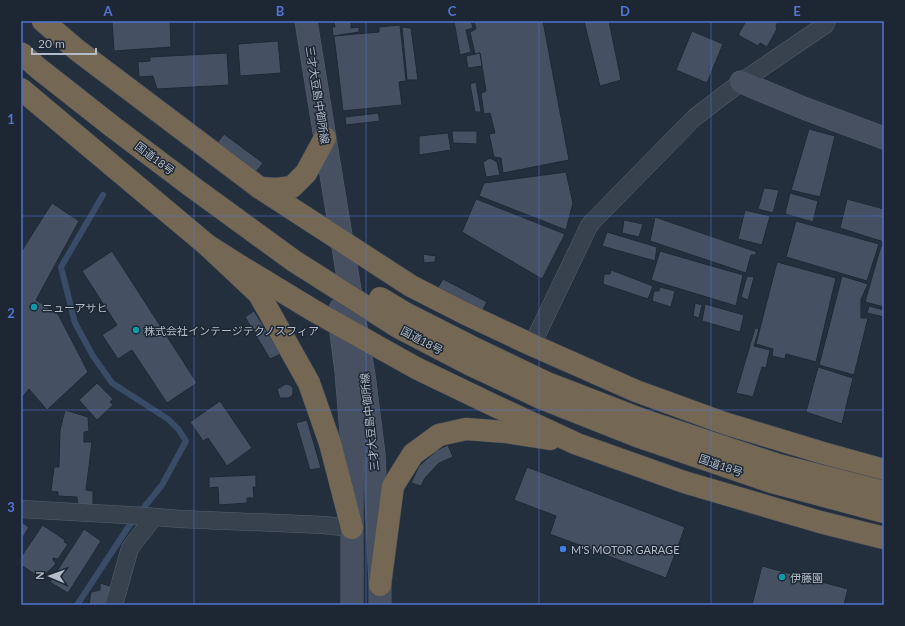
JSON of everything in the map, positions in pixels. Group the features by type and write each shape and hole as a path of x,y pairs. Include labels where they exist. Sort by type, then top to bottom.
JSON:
{"highway":[{"path":"43,21 77,50 260,188 411,286 532,345 636,391 709,418 884,470"},
{"name":"国道18号","path":"21,36 198,174 299,247 405,313 476,349 547,382 643,420 778,465 884,492"},
{"name":"国道18号","path":"21,53 113,127 294,261 398,327 469,364 541,398 637,436 772,482 884,512"},
{"path":"21,89 207,245 259,294 309,383 330,443 352,528"},
{"path":"260,188 277,189 292,187 306,173 325,138"},
{"path":"207,245 316,312 416,368 577,444 684,482 820,522 884,538"},
{"path":"380,595 393,486 413,454 439,434 466,430 506,432 577,444"}],"main road":[{"name":"三才大豆島中御所線","path":"306,21 342,240 349,330 346,372 352,446 352,605"},
{"path":"741,82 806,109 884,138"},
{"name":"三才大豆島中御所線","path":"349,330 364,375 374,454 380,595"}],"street":[{"path":"532,345 592,222 694,118 741,82 825,25 827,21"},
{"path":"21,509 180,519 324,525 352,528"},
{"path":"114,605 130,548 149,516"}],"building":[{"path":"112,21 170,21 171,47 114,51"},
{"path":"334,21 351,21 351,28 359,27 359,32 333,36 332,27 335,27"},
{"path":"454,21 471,21 473,28 466,30 471,52 460,55"},
{"path":"474,21 543,21 569,160 503,173 501,158 494,157 489,134 495,133 490,113 484,114 481,93 486,91 480,53 475,54 470,32 476,29"},
{"path":"584,21 609,21 621,80 600,86"},
{"path":"746,21 778,21 776,26 777,29 767,47 760,43 758,46 738,35"},
{"path":"400,25 406,81 399,82 402,105 343,111 334,36 379,32 379,27"},
{"path":"402,27 411,28 418,80 407,80"},
{"path":"692,31 723,44 707,83 676,70"},
{"path":"278,41 281,73 240,76 238,44"},
{"path":"227,53 229,85 157,89 153,76 139,77 138,62 150,61 150,57"},
{"path":"480,53 482,66 468,68 466,56"},
{"path":"476,82 481,112 475,112 470,84"},
{"path":"378,113 380,121 346,125 345,117"},
{"path":"809,129 835,136 820,197 791,190"},
{"path":"452,131 477,131 477,144 453,143"},
{"path":"448,133 451,150 419,155 419,136"},
{"path":"224,134 263,163 256,172 217,143"},
{"path":"490,158 497,162 500,175 486,177 483,162"},
{"path":"566,172 573,203 566,230 479,196 484,183"},
{"path":"764,188 779,190 773,213 758,209"},
{"path":"790,193 818,201 813,222 785,214"},
{"path":"476,199 565,234 542,279 462,232"},
{"path":"847,199 884,209 884,242 840,228"},
{"name":"ニューアサヒ","path":"52,203 79,221 36,300 58,314 88,372 47,410 29,389 21,399 21,252"},
{"path":"745,210 770,216 762,245 738,239"},
{"path":"655,217 757,252 755,255 751,255 746,273 650,241"},
{"path":"624,220 643,224 639,237 622,233"},
{"path":"796,221 879,244 867,281 786,257"},
{"path":"607,232 657,247 655,261 602,246"},
{"path":"881,246 884,247 884,307 865,302"},
{"name":"株式会社インテージテクノスフィア","path":"112,251 197,383 167,403 132,350 118,359 102,335 117,325 82,271"},
{"path":"660,251 743,275 736,306 651,280"},
{"path":"423,254 436,256 435,262 424,263"},
{"path":"777,262 836,278 816,362 786,354 785,359 772,356 773,349 756,344"},
{"path":"611,270 653,286 648,299 603,284 604,274 610,274"},
{"path":"747,276 754,277 748,300 741,297"},
{"path":"842,276 868,284 861,299 861,318 868,318 854,375 819,365"},
{"path":"443,279 487,302 481,313 437,289"},
{"path":"660,287 675,291 671,307 652,301 654,291 659,291"},
{"path":"695,303 702,305 699,318 693,316"},
{"path":"705,304 744,315 740,332 702,321"},
{"path":"869,306 884,310 884,317 867,313"},
{"path":"254,311 281,354 270,359 245,317"},
{"path":"755,328 759,329 754,346 770,350 766,368 762,367 753,397 736,393"},
{"path":"818,367 853,378 842,424 806,412"},
{"path":"97,383 113,399 110,402 113,405 97,420 79,400"},
{"path":"286,384 293,388 292,396 288,398 280,398 277,389"},
{"path":"220,401 252,448 227,466 208,438 203,441 190,422"},
{"path":"65,410 88,417 89,431 84,432 84,442 92,442 86,490 93,491 93,506 78,505 77,497 58,496 58,492 51,491 54,467 59,467 60,430"},
{"path":"307,420 321,468 310,470 296,423"},
{"path":"448,445 453,457 439,463 425,478 421,486 411,483 419,466 437,450"},
{"path":"527,467 685,527 666,578 550,534 556,516 514,500"},
{"path":"256,475 256,487 253,487 254,498 247,498 247,503 219,505 218,487 209,488 209,477"},
{"path":"21,522 29,527 22,539 21,547"},
{"path":"41,524 65,540 64,542 68,544 58,559 53,558 56,564 41,578 21,565 21,557 42,526"},
{"path":"84,529 101,541 68,593 50,582"},
{"name":"伊藤園","path":"762,566 848,589 844,604 847,605 752,605"},
{"path":"100,583 113,587 107,605 89,605 91,592 100,590"}],"waterway":[{"path":"77,605 129,526 162,485 186,441 179,430 168,419 112,383 93,356 75,323 61,267 103,195"}],"place":[{"name":"ニューアサヒ","path":"34,307"},
{"name":"株式会社インテージテクノスフィア","path":"136,330"},
{"name":"M'S MOTOR GARAGE","path":"563,549"},
{"name":"伊藤園","path":"782,577"}]}
